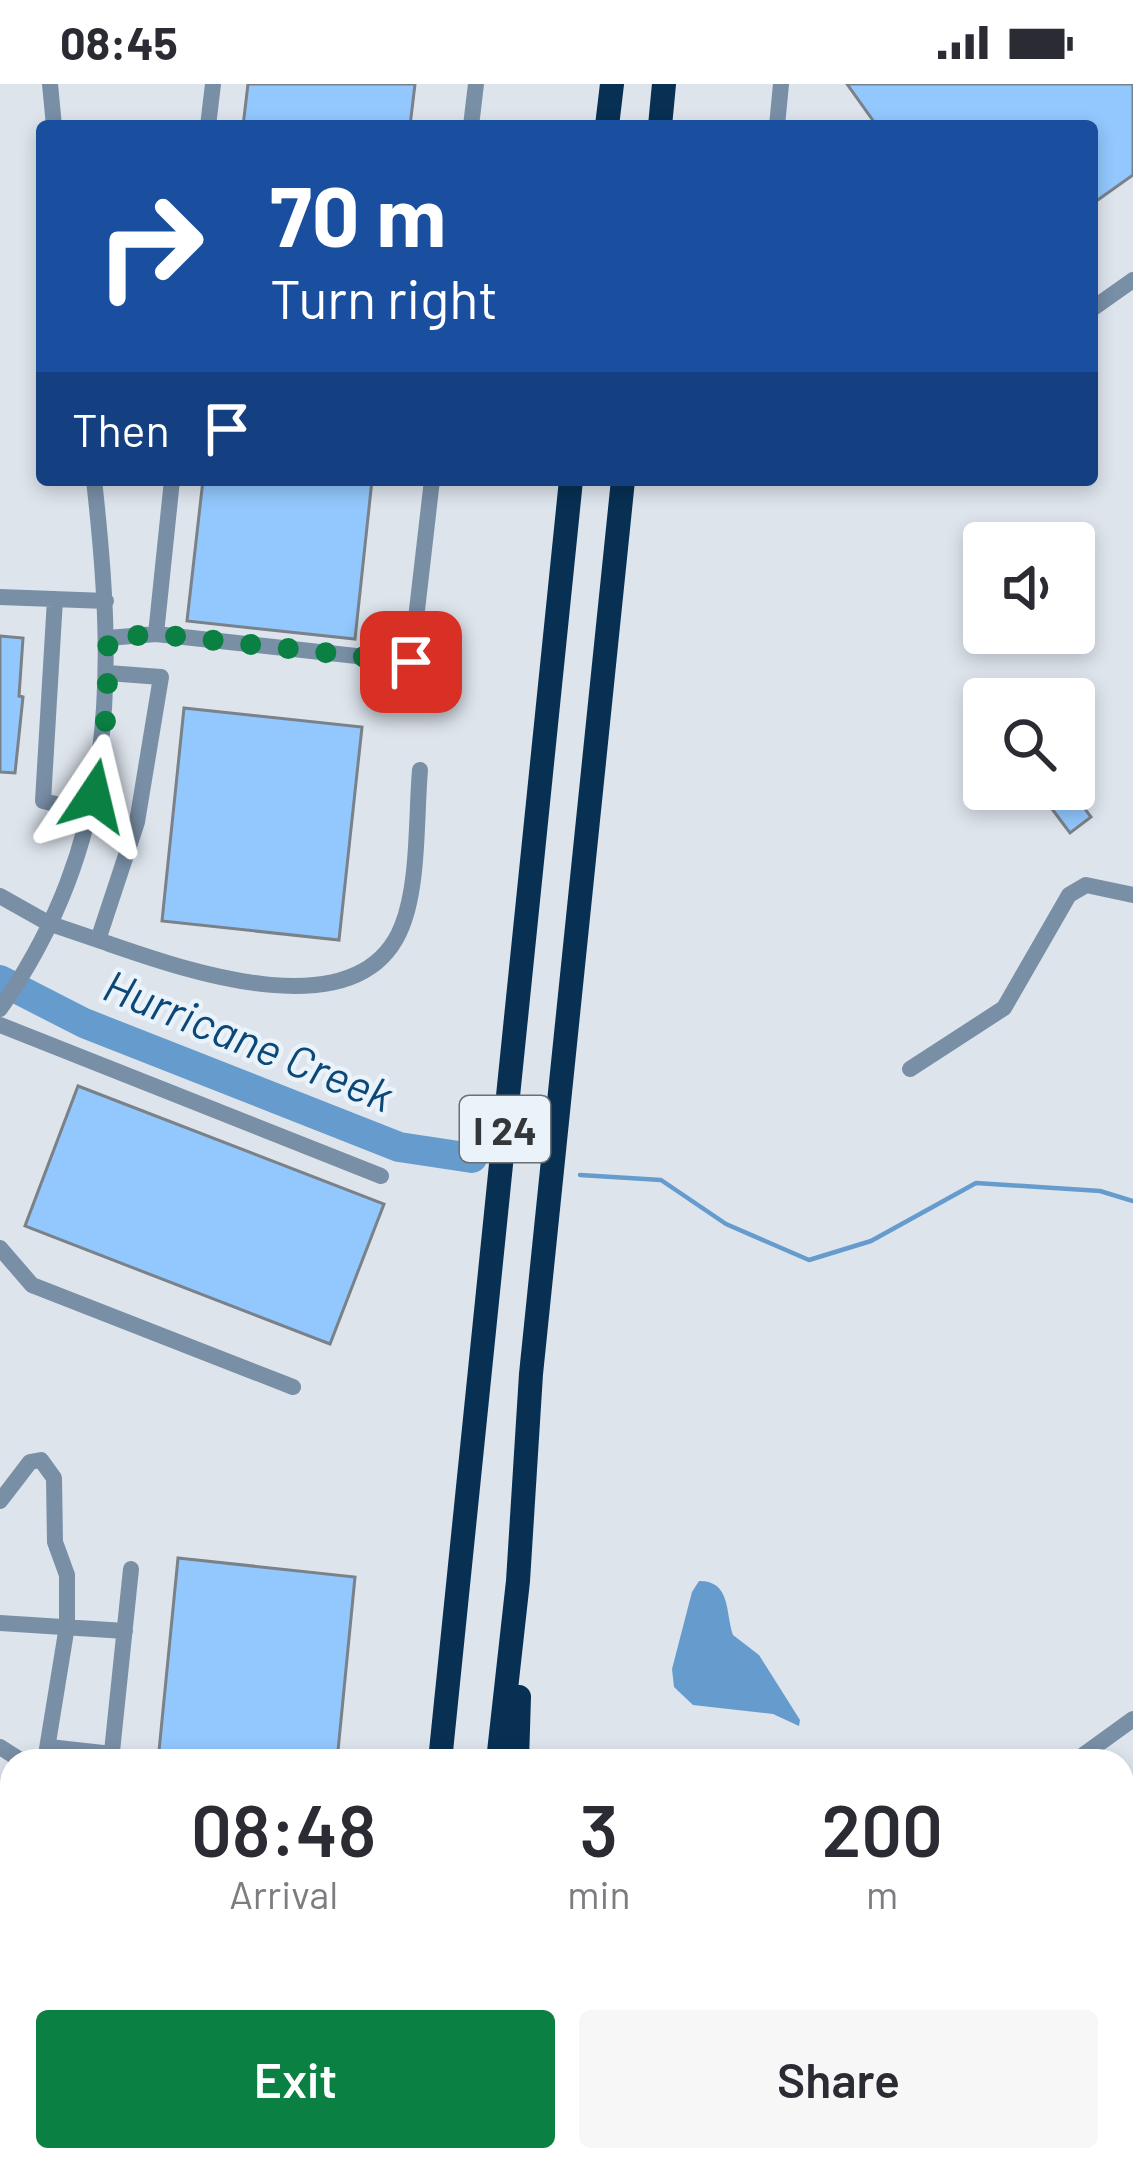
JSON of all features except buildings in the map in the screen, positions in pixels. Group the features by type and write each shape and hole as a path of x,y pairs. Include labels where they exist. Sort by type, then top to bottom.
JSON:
{"highway":[{"path":"608,120 611,84"},
{"path":"661,120 664,84"},
{"name":"I 24","path":"441,1749 570,486"},
{"name":"I 24","path":"499,1749 518,1581 531,1374 622,486"},
{"path":"517,1749 518,1581"}],"street":[{"path":"50,84 53,120"},
{"path":"209,120 213,84"},
{"path":"472,120 476,84"},
{"path":"778,120 781,84"},
{"path":"1098,305 1133,280"},
{"path":"3,1004 48,923 90,812 102,756 108,638 95,486"},
{"path":"156,634 171,486"},
{"path":"108,638 156,634 411,662 431,486"},
{"path":"0,597 106,601"},
{"path":"55,599 43,801 90,812"},
{"path":"98,940 137,822 161,677 108,673"},
{"path":"0,896 48,923 98,940 256,985 312,986 359,970 393,943 406,914 420,770"},
{"path":"910,1069 1004,1008 1069,895 1086,885 1133,895"},
{"path":"0,1025 381,1176"},
{"path":"0,1248 32,1285 293,1387"},
{"path":"0,1502 30,1462 41,1460 54,1478 56,1542 67,1576 67,1625 48,1749"},
{"path":"113,1749 131,1569"},
{"path":"0,1623 125,1631"},
{"path":"1091,1749 1127,1723 1133,1744"}],"water":[{"path":"699,1581 722,1592 733,1635 759,1655 800,1720 799,1726 773,1714 693,1705 674,1687 672,1669"}],"waterway":[{"name":"Hurricane Creek","path":"0,980 84,1023 399,1147 472,1158"},
{"path":"580,1175 661,1180 726,1224 809,1260 871,1241 976,1183 1100,1191 1133,1201"}],"route":[{"path":"94,796 107,711 108,638 156,634 411,662"}]}
